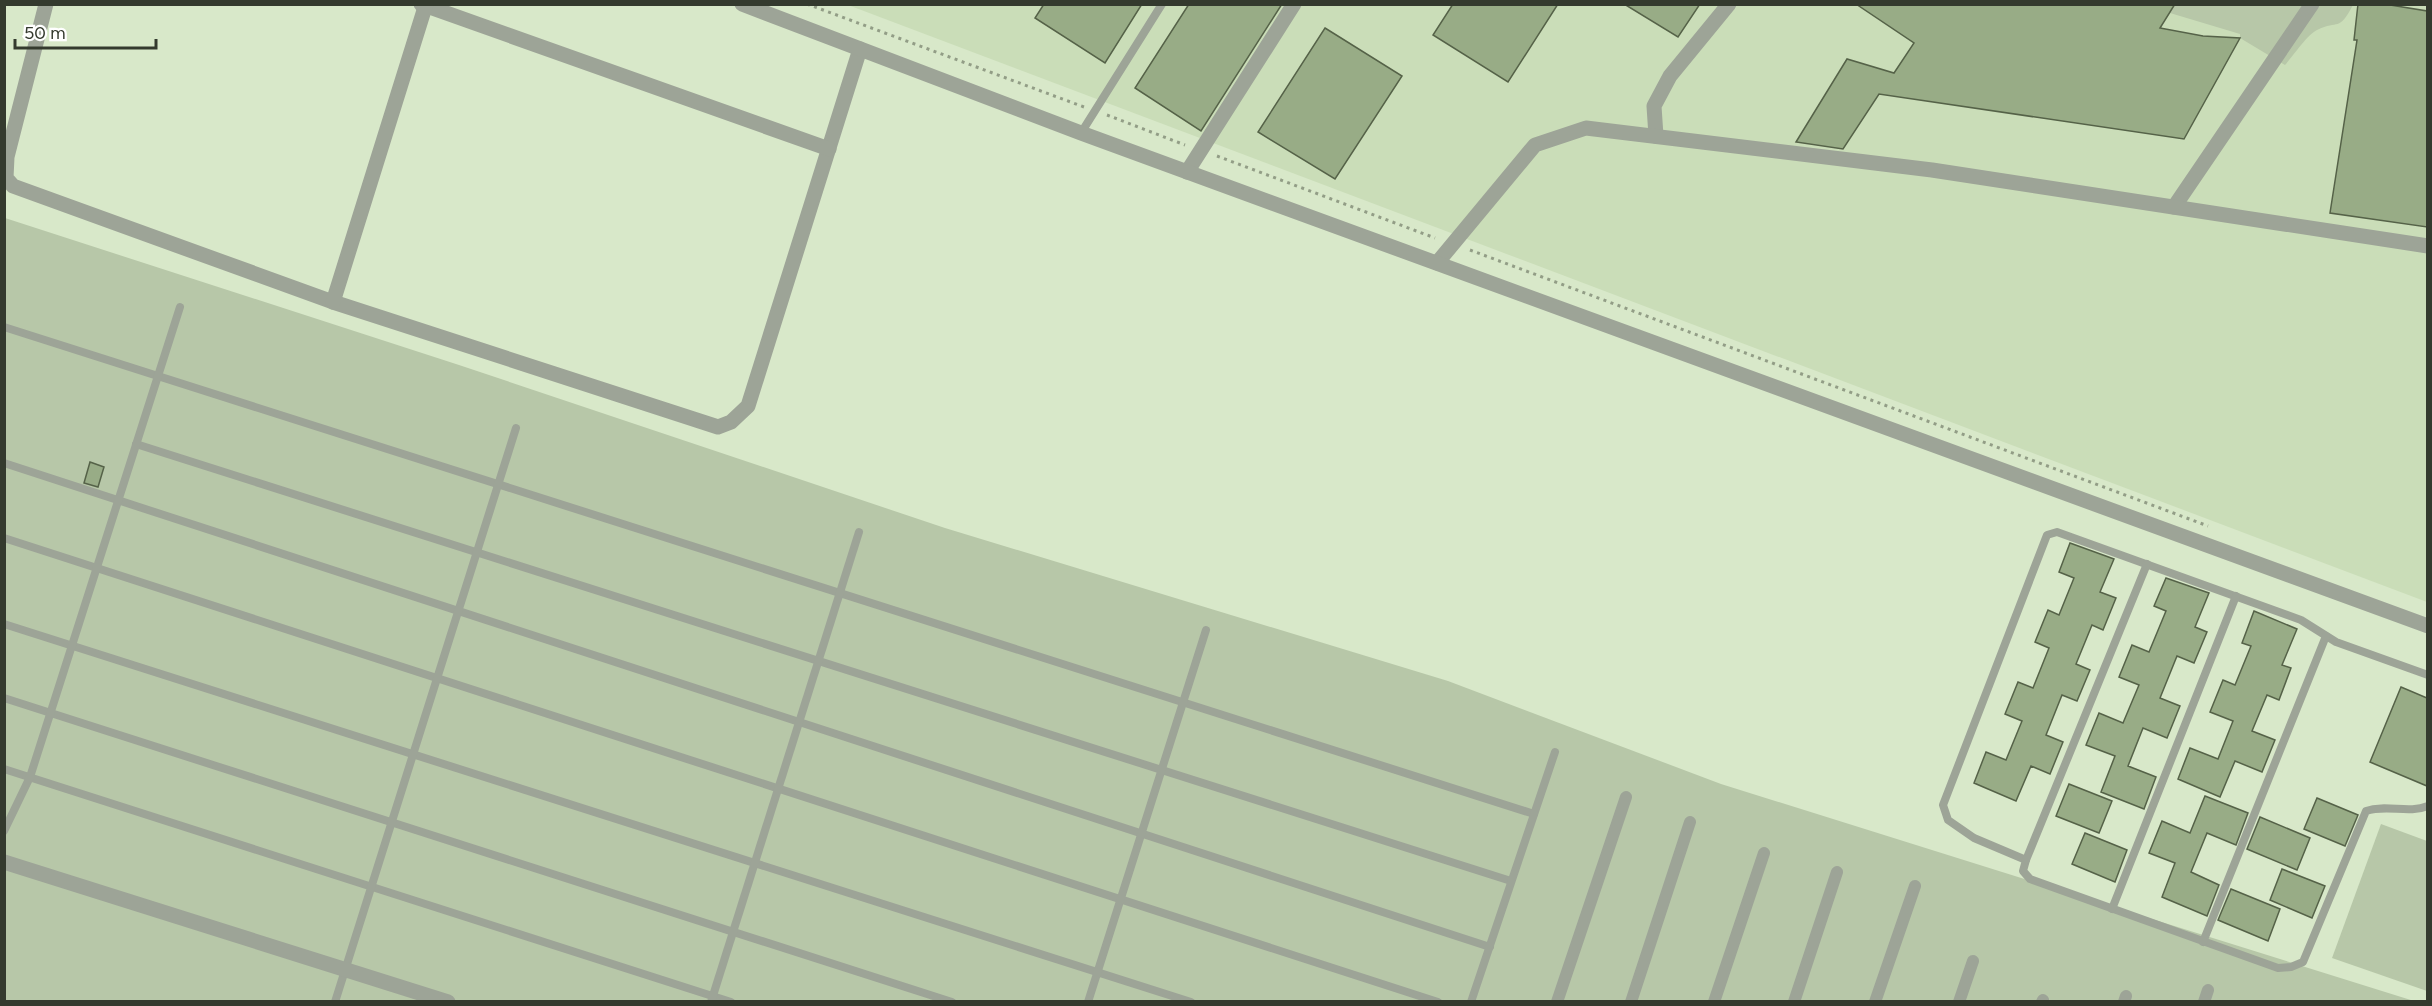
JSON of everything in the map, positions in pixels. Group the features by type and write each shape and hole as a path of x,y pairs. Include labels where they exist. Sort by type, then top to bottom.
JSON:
{"street":[{"path":"46,4 7,157 6,178 14,186 333,302 718,427 731,422 748,406 860,49"},
{"path":"742,4 1081,133 2427,626"},
{"path":"1187,172 1294,4"},
{"path":"1656,136 1654,106 1670,76 1729,4"},
{"path":"2174,207 2312,4"},
{"path":"333,302 424,5 829,149"},
{"path":"1437,263 1535,145 1586,128 1932,170 2427,246"},
{"path":"1557,1002 1626,796"},
{"path":"1631,1002 1690,822"},
{"path":"1714,1002 1764,853"},
{"path":"4,862 448,1002"},
{"path":"1794,1002 1837,872"},
{"path":"1875,1002 1915,886"},
{"path":"1959,1002 1973,961"}],"lane":[{"path":"1081,133 1162,4"},
{"path":"4,831 30,777 180,307"},
{"path":"4,327 1534,814"},
{"path":"335,1002 516,428"},
{"path":"136,444 1511,881"},
{"path":"4,464 1490,947"},
{"path":"2026,860 1974,838 1948,820 1943,805 2047,536 2057,531 2301,620 2336,642 2427,675"},
{"path":"712,999 859,532"},
{"path":"4,538 1438,1002"},
{"path":"2147,564 2026,860 2024,871 2030,879 2278,968 2291,967 2302,962 2366,811 2379,807 2419,810 2427,806"},
{"path":"2112,909 2236,596"},
{"path":"4,624 1191,1002"},
{"path":"1088,1002 1206,630"},
{"path":"2203,942 2326,636"},
{"path":"4,698 952,1002"},
{"path":"1471,1002 1555,752"},
{"path":"4,769 712,999 731,1002"}],"path":[{"path":"807,4 2218,529"}],"shaded area":[{"path":"2164,4 2353,5 2341,22 2313,32 2285,65 2240,38 2240,34 2160,10"},
{"path":"848,5 2427,5 2427,602"},
{"path":"5,218 459,365 945,528 1448,681 1721,784 2414,1001 5,1002"},
{"path":"2381,824 2427,841 2427,991 2332,958"}],"building":[{"path":"1044,4 1142,4 1105,63 1035,18"},
{"path":"1189,4 1282,4 1201,131 1135,88"},
{"path":"1453,4 1558,4 1508,82 1433,35"},
{"path":"1624,4 1700,4 1678,37"},
{"path":"1856,4 2175,4 2160,28 2203,36 2240,38 2184,139 1879,94 1843,149 1796,142 1847,59 1894,73 1914,43"},
{"path":"2358,4 2384,4 2427,11 2427,227 2330,213 2357,40 2354,40"},
{"path":"1325,28 1402,76 1335,179 1258,132"},
{"path":"90,462 104,467 98,487 84,483"},
{"path":"2070,543 2114,559 2100,592 2116,598 2103,630 2092,625 2076,664 2090,670 2077,701 2062,695 2046,735 2063,742 2050,774 2031,766 2016,801 1974,783 1986,752 2006,760 2022,721 2005,714 2018,682 2033,688 2049,648 2035,642 2048,610 2059,615 2074,578 2059,572"},
{"path":"2166,578 2209,593 2195,627 2207,632 2194,663 2177,656 2160,698 2180,706 2167,738 2143,728 2128,766 2156,777 2144,809 2101,792 2115,756 2086,745 2099,713 2123,723 2139,685 2119,677 2132,645 2149,652 2166,611 2154,606"},
{"path":"2254,611 2297,629 2282,665 2291,668 2279,700 2267,695 2252,731 2275,740 2262,772 2235,761 2220,797 2178,779 2190,748 2218,759 2233,721 2210,712 2223,680 2235,685 2251,646 2242,643"},
{"path":"2401,687 2427,698 2427,786 2370,762"},
{"path":"2069,784 2112,801 2099,833 2056,816"},
{"path":"2205,796 2248,813 2236,845 2207,833 2191,872 2219,885 2207,916 2162,897 2175,863 2149,853 2162,821 2190,833"},
{"path":"2317,798 2358,815 2345,846 2304,829"},
{"path":"2260,817 2310,838 2297,870 2247,849"},
{"path":"2085,833 2127,850 2115,882 2072,864"},
{"path":"2282,869 2325,886 2312,918 2270,900"},
{"path":"2231,889 2280,909 2268,941 2218,920"}]}
